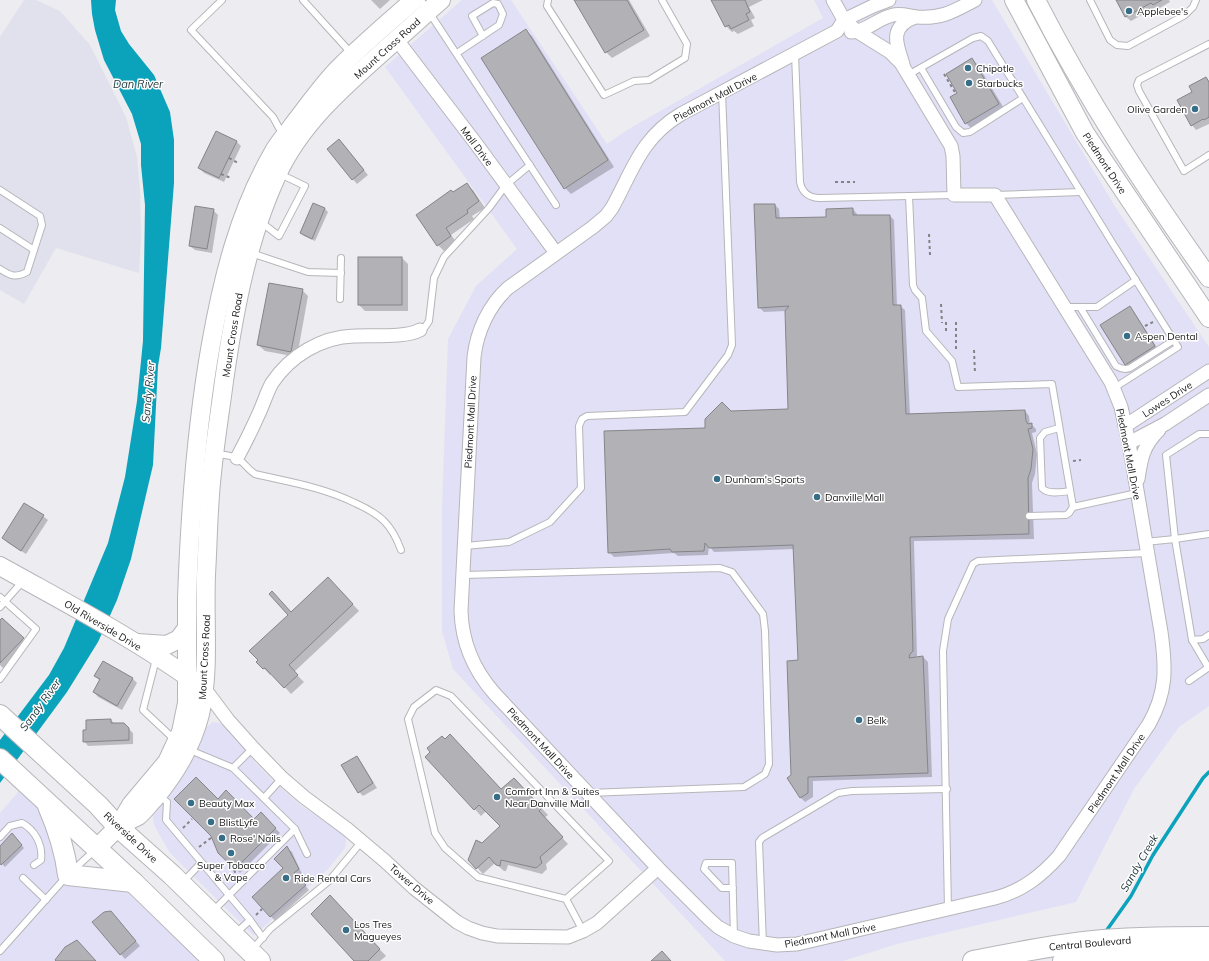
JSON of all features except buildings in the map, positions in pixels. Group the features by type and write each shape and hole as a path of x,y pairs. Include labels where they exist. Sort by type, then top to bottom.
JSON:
{"main road":[{"name":"Mount Cross Road","path":"358,62 414,0"},
{"name":"Piedmont Drive","path":"1014,0 1085,133 1209,318"},
{"path":"1036,0 1068,60 1090,97 1155,201 1209,278"},
{"name":"Mount Cross Road","path":"182,745 181,732 187,703 187,628 192,503 199,424 203,390 215,320 226,272 241,249 251,220 272,170 274,152 292,137 308,105 338,68 358,62 397,40 430,4"},
{"name":"Mount Cross Road","path":"97,848 118,827 140,814 153,789 170,780 182,745 199,716 204,688 206,581 212,474 230,336 240,285 241,249"},
{"name":"Old Riverside Drive","path":"0,566 132,641 204,688"},
{"path":"132,641 167,645 179,639 187,628"},
{"name":"Riverside Drive","path":"0,715 60,769 98,805 118,827 182,884 234,935 258,950"},
{"path":"0,759 97,848 214,961"},
{"path":"45,800 63,846 68,875 133,882"},
{"name":"Central Boulevard","path":"1164,946 1209,937"},
{"name":"Central Boulevard","path":"973,961 1047,947 1067,952 1126,939 1209,954"}],"street":[{"path":"833,0 841,26 858,32 890,52 906,70"},
{"name":"Piedmont Mall Drive","path":"889,0 873,6 795,54 681,114 665,124 641,152 608,213 593,227 504,292 490,310 479,334 474,357 461,611 465,643 476,667 494,693 658,868 709,919 734,936 763,944 792,944 1011,894 1032,882 1044,872 1065,848 1149,724 1161,697 1164,683 1165,665 1162,637 1129,443 1114,388 995,195"},
{"path":"858,32 882,18 892,15 902,14 915,17 938,17 975,0"},
{"path":"915,17 902,25 896,34 896,42 906,70 951,146 953,156 954,195 995,195"},
{"name":"Mall Drive","path":"397,40 556,253"},
{"path":"238,458 271,385 296,357 312,347 338,338 351,336 407,334 420,330"},
{"name":"Lowes Drive","path":"1125,426 1209,371"},
{"name":"Lowes Drive","path":"1129,443 1165,424 1209,395"},
{"path":"1137,493 1141,460 1145,446 1165,424"},
{"name":"Tower Drive","path":"204,688 228,720 282,778 362,842 414,888 457,922 482,934 497,936 568,937 597,923 658,868"}],"lane":[{"path":"222,0 191,30 273,118 279,128 292,137"},
{"path":"303,0 358,62"},
{"path":"548,0 547,6 604,95 634,81 649,80 685,58 687,44 662,0"},
{"path":"1090,0 1110,40 1117,46 1128,46 1185,15 1193,7 1196,0"},
{"path":"457,54 499,25 503,14 498,4 493,3 472,16 483,36"},
{"path":"430,4 457,54 556,205"},
{"path":"906,70 921,68 974,38 981,36 988,41 1178,347 1114,388"},
{"path":"1209,44 1139,80 1137,85 1138,91 1184,171 1209,155"},
{"path":"795,54 800,182 804,191 810,196 817,198 954,195"},
{"path":"921,68 956,127 963,133 973,130 1023,98"},
{"path":"464,546 509,542 550,522 581,488 579,426 582,419 587,416 685,412 728,355 732,345 722,92"},
{"path":"420,330 425,327 429,321 434,278 444,257 489,208 506,185 530,165"},
{"path":"251,220 266,226 280,236 304,186 272,170"},
{"path":"0,190 40,216 42,225 27,272 19,276 9,274 0,268"},
{"path":"995,195 1081,192"},
{"path":"909,196 913,285 922,298 926,331 951,359 955,369 958,387 1052,384 1073,507"},
{"path":"0,228 34,250"},
{"path":"241,249 308,272 340,273"},
{"path":"340,299 341,258"},
{"path":"1065,308 1097,307 1136,280"},
{"path":"1080,307 1120,368 1130,368 1174,340"},
{"path":"1059,428 1045,432 1040,438 1042,488 1049,492 1070,491"},
{"path":"1189,681 1209,667 1192,640 1176,539 1166,455 1199,434 1209,434"},
{"path":"214,454 238,458 255,474 303,484 340,495 375,513 385,522 395,536 401,550"},
{"path":"1029,516 1066,515 1073,507 1137,493"},
{"path":"948,909 947,789 943,651 948,619 974,564 978,561 1146,548 1176,539 1209,534"},
{"path":"463,575 720,568 732,572 763,614 765,631 769,764 765,774 744,787 588,793"},
{"path":"0,607 2,600 24,580"},
{"path":"0,680 36,629 2,600"},
{"path":"1192,640 1203,639 1209,635"},
{"path":"156,657 143,710 182,745 233,768 295,829 307,854"},
{"path":"566,899 609,861 451,696 436,690 414,707 408,719 435,833 446,848 478,878 566,899 583,931"},
{"path":"233,768 253,748"},
{"path":"264,798 282,778"},
{"path":"153,789 167,802 166,820 178,832 201,863 250,920 258,950"},
{"path":"763,944 759,842 762,838 838,793 852,791 947,789"},
{"path":"0,837 10,826 22,823 27,826 39,841 41,848 40,860 34,865"},
{"path":"211,913 295,829"},
{"path":"258,950 270,929 329,881 362,842"},
{"path":"0,951 68,875 97,848"},
{"path":"182,884 201,863"},
{"path":"733,888 722,888 704,869 706,863 732,863 733,888 734,936"},
{"path":"23,878 46,900"},
{"path":"234,935 250,920"}],"path":[{"path":"944,74 956,94"},
{"path":"228,158 238,163"},
{"path":"221,174 231,178"},
{"path":"835,182 855,182"},
{"path":"929,234 930,255"},
{"path":"941,304 942,322"},
{"path":"946,322 946,334"},
{"path":"956,322 956,350"},
{"path":"974,350 975,374"},
{"path":"1072,462 1081,460"},
{"path":"178,832 192,819"},
{"path":"194,852 211,838"}],"shaded area":[{"path":"24,0 36,0 60,11 90,45 126,117 137,157 140,191 141,237 139,273 56,248 24,304 0,290 0,37"},
{"name":"Danville Mall","path":"462,0 511,0 607,144 627,130 823,18 814,0 992,0 1114,205 1209,347 1209,706 1179,727 1134,789 1076,902 897,944 843,961 725,961 453,669 442,631 442,506 448,339 476,286 517,249 385,67"},
{"path":"213,722 224,724 254,761 272,780 299,804 344,835 346,839 345,848 328,869 254,936 170,853 155,827 153,820 155,809 206,727"},
{"path":"26,783 57,841 62,864 114,880 213,961 0,961 0,813"}],"water":[{"name":"Dan River","path":"91,0 116,0 115,10 121,31 129,44 154,75 170,112 174,140 174,183 161,348 158,366 153,465 131,559 117,600 98,642 67,692 0,783 0,740 49,675 64,648 108,543 125,477 137,401 143,341 145,205 141,165 141,144 132,114 104,60 95,30"}],"waterway":[{"name":"Sandy Creek","path":"1104,934 1131,896 1153,855 1203,778 1209,772"}],"place":[{"name":"Applebee's","path":"1129,11"},
{"name":"Chipotle","path":"968,68"},
{"name":"Starbucks","path":"969,83"},
{"name":"Olive Garden","path":"1195,109"},
{"name":"Aspen Dental","path":"1127,336"},
{"name":"Dunham's Sports","path":"717,479"},
{"name":"Danville Mall","path":"817,497"},
{"name":"Belk","path":"859,720"},
{"name":"Comfort Inn & Suites Near Danville Mall","path":"497,797"},
{"name":"Beauty Max","path":"191,803"},
{"name":"BlistLyfe","path":"211,822"},
{"name":"Rose' Nails","path":"222,838"},
{"name":"Super Tobacco & Vape","path":"231,853"},
{"name":"Ride Rental Cars","path":"286,878"},
{"name":"Los Tres Magueyes","path":"346,930"}],"water label":[{"name":"Sandy River","path":"148,392"},
{"name":"Sandy River","path":"40,705"}]}
